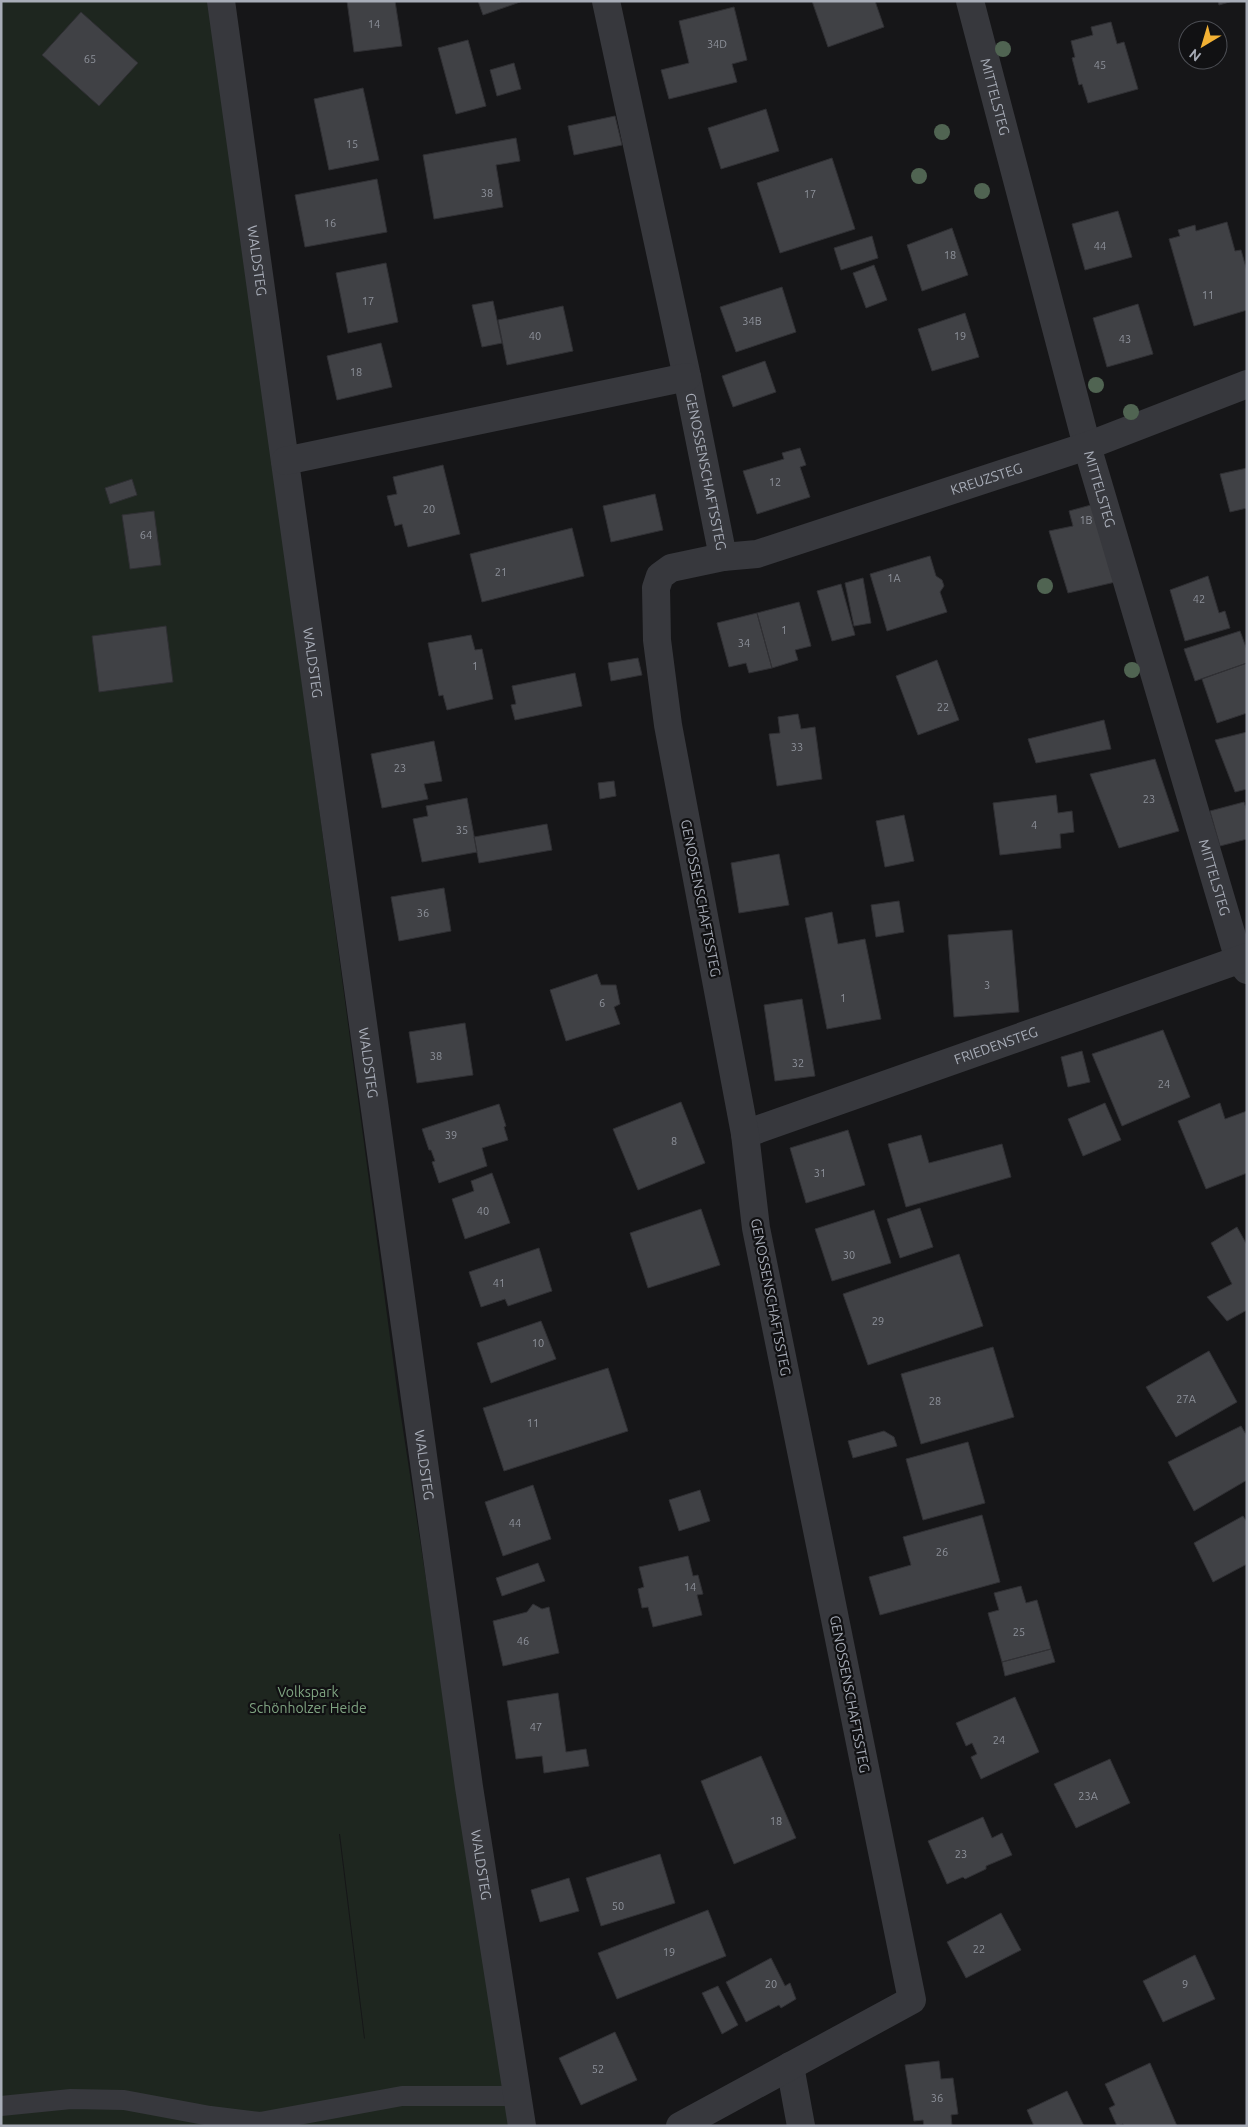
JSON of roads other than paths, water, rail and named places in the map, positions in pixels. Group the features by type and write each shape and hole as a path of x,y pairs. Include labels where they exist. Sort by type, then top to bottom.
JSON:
{"street":[{"name":"WALDSTEG","path":"221,1 469,1786 522,2126"},
{"name":"GENOSSENSCHAFTSSTEG","path":"606,1 687,377 722,557 671,568 660,576 656,588 657,640 668,725 745,1134 756,1228 912,2000 680,2126"},
{"name":"MITTELSTEG","path":"970,1 1088,446 1244,962"},
{"name":"GENOSSENSCHAFTSSTEG","path":"285,461 687,377"},
{"name":"KREUZSTEG","path":"722,557 757,554 1088,446 1247,384"},
{"name":"FRIEDENSTEG","path":"745,1134 1244,962"},
{"path":"790,2066 801,2126"}],"lane":[{"path":"1,2106 71,2099 124,2100 210,2116 260,2122 402,2096 517,2096"}],"park label":[{"name":"Volkspark Schönholzer Heide","path":"308,1700"}]}
